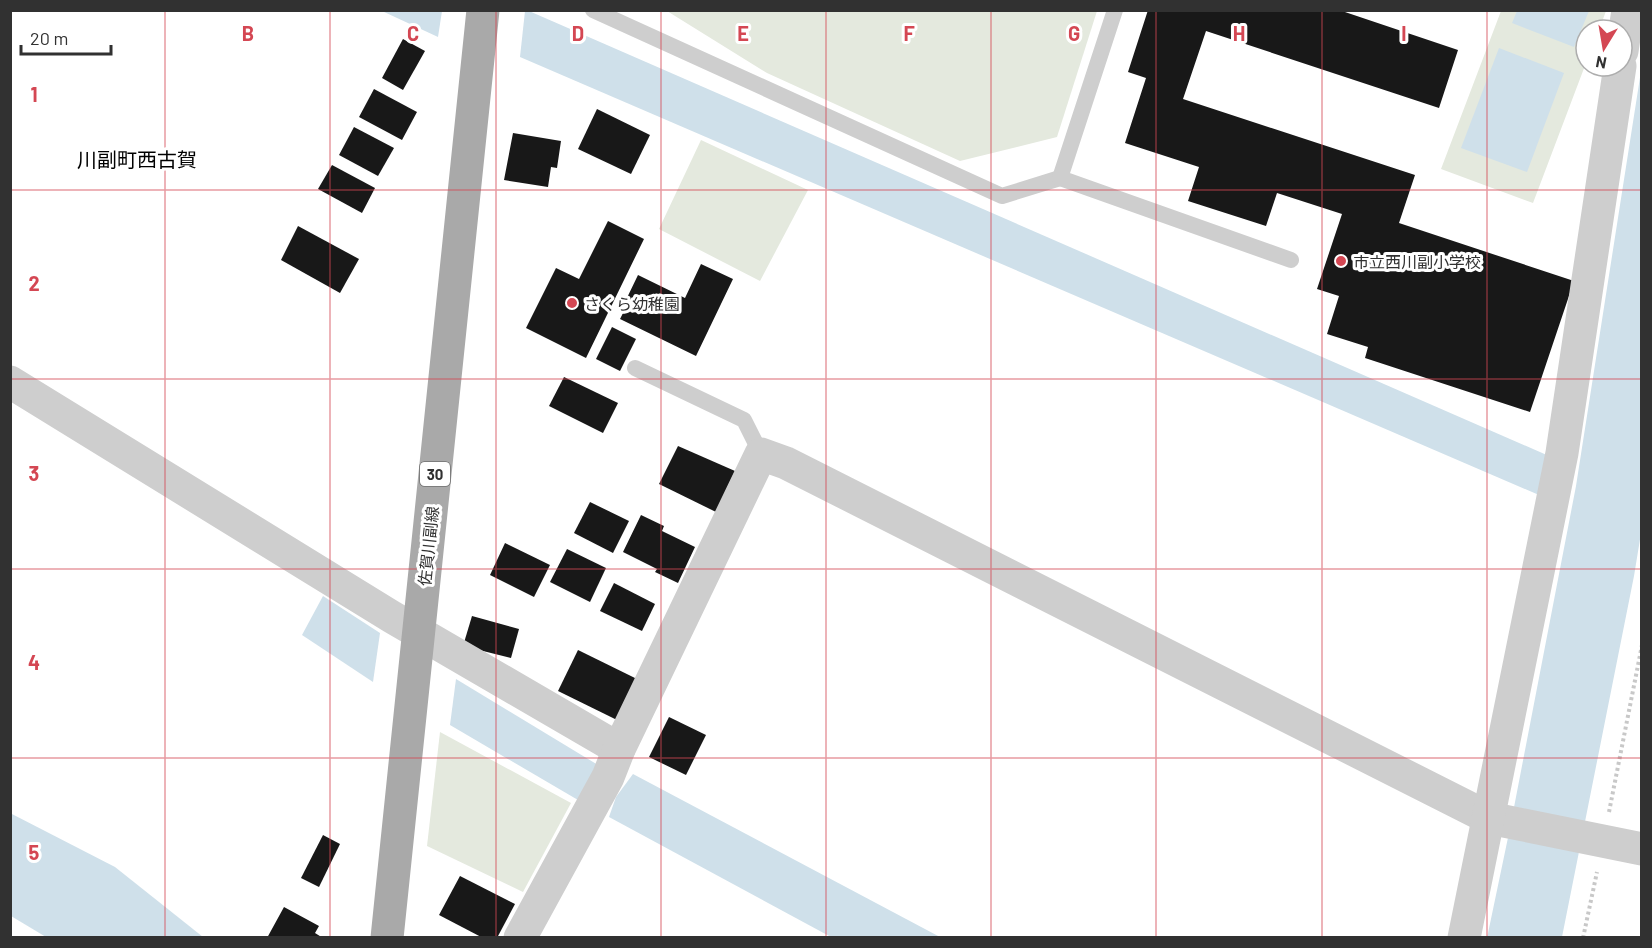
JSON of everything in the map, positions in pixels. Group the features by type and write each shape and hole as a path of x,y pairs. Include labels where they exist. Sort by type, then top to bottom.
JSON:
{"main road":[{"name":"佐賀川副線","path":"387,938 483,10"}],"street":[{"path":"1464,938 1562,453 1618,78"},
{"path":"10,382 392,617 619,749"},
{"path":"520,938 608,777 619,749 761,454 786,463 1489,818 1641,849"}],"lane":[{"path":"593,10 1002,196 1060,178 1291,260"},
{"path":"1060,178 1115,10"},
{"path":"635,368 744,420 761,454"}],"path":[{"path":"1583,938 1641,645"}],"shaded area":[{"path":"1517,10 1589,11 1586,18 1574,18 1574,47 1512,23"},
{"path":"382,11 442,11 438,37"},
{"path":"525,11 1549,456 1539,495 520,57"},
{"path":"667,11 1097,11 1057,137 960,161 767,73"},
{"path":"1501,11 1606,11 1603,18 1574,18 1574,78 1580,78 1533,203 1441,169"},
{"path":"1499,48 1564,73 1527,172 1461,148"},
{"path":"1641,71 1642,527 1634,576 1562,937 1487,938 1576,486"},
{"path":"701,140 808,190 760,281 659,229"},
{"path":"323,596 380,633 373,682 302,635"},
{"path":"456,679 598,765 578,800 450,725"},
{"path":"440,732 571,803 523,892 427,846"},
{"path":"633,774 940,937 831,937 609,817 616,797"},
{"path":"10,813 115,867 203,937 46,937 11,916"}],"building":[{"path":"1148,10 1339,10 1458,50 1439,108 1206,31 1183,99 1415,175 1399,223 1574,281 1530,412 1365,358 1368,347 1327,334 1339,296 1317,289 1342,214 1277,193 1266,226 1188,201 1199,167 1125,143 1146,78 1128,72"},
{"path":"403,39 425,51 403,90 382,78"},
{"path":"374,89 417,112 402,140 359,117"},
{"path":"597,109 650,135 631,174 578,149"},
{"path":"354,127 394,148 378,176 339,155"},
{"path":"513,133 561,141 557,168 551,167 548,187 504,180"},
{"path":"332,165 375,188 362,213 318,189"},
{"path":"608,221 644,239 586,358 526,328 556,268 579,279"},
{"path":"298,226 359,259 340,293 281,260"},
{"path":"701,264 733,279 696,356 620,319 627,305 624,304 638,275 685,298"},
{"path":"612,327 636,339 620,371 596,359"},
{"path":"564,377 618,403 603,433 549,406"},
{"path":"678,446 735,471 716,512 659,484"},
{"path":"590,502 629,521 613,553 574,533"},
{"path":"641,515 664,526 662,531 695,547 678,583 655,572 657,569 623,552"},
{"path":"505,543 550,565 534,597 490,575"},
{"path":"567,549 606,568 590,602 550,582"},
{"path":"614,583 655,604 642,631 600,611"},
{"path":"472,616 519,629 511,658 463,646"},
{"path":"578,650 637,679 617,720 558,691"},
{"path":"669,717 706,735 686,775 649,757"},
{"path":"323,835 340,844 319,887 301,878"},
{"path":"460,876 515,904 497,938 483,938 439,915"},
{"path":"284,907 319,926 315,933 323,938 267,938"}],"place":[{"name":"市立西川副小学校","path":"1341,261"},
{"name":"さくら幼稚園","path":"572,303"}],"district":[{"name":"川副町西古賀","path":"137,159"}]}
